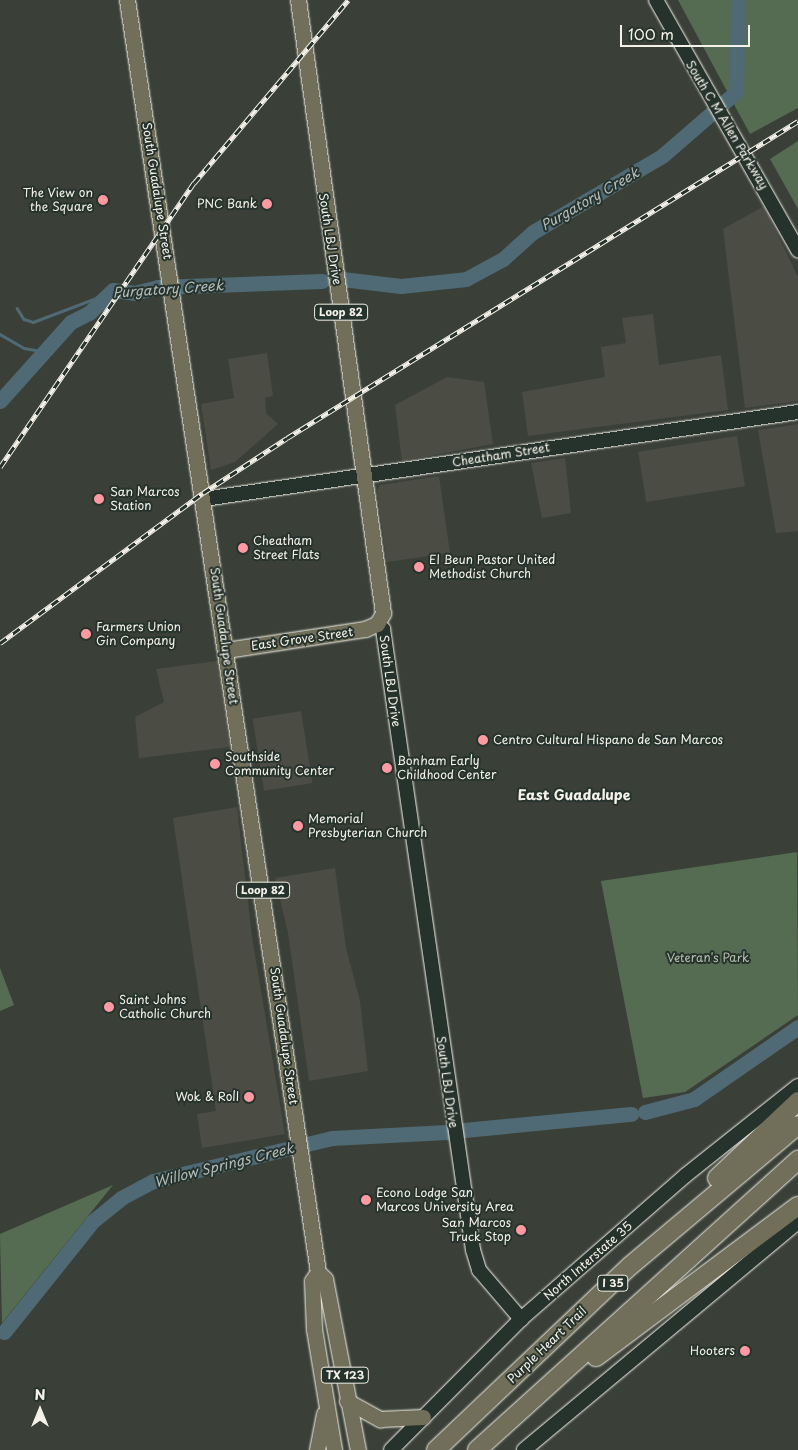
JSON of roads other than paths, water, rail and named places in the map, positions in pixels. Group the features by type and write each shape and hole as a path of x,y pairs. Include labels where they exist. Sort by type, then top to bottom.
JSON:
{"highway":[{"path":"640,1258 798,1101"},
{"name":"Purple Heart Trail","path":"436,1450 640,1258 798,1125"},
{"name":"I 35","path":"477,1450 798,1160"},
{"path":"503,1426 798,1206"}],"main road":[{"name":"South Guadalupe Street","path":"127,0 304,1164 318,1272 325,1279 358,1450"},
{"name":"South LBJ Drive","path":"298,0 382,607 377,624"},
{"name":"East Grove Street","path":"226,650 365,629 377,624"},
{"name":"South Guadalupe Street","path":"318,1272 312,1281 312,1298 325,1408 334,1450"},
{"path":"348,1401 380,1419 423,1418"},
{"path":"317,1450 325,1408"}],"street":[{"name":"South C M Allen Parkway","path":"656,0 704,89 732,133 798,250"},
{"name":"Cheatham Street","path":"204,499 798,412"},
{"name":"South LBJ Drive","path":"377,624 383,629 472,1245 479,1270 521,1319"},
{"name":"North Interstate 35","path":"392,1449 521,1319 686,1175 798,1086"},
{"path":"524,1450 798,1222"}],"waterway":[{"name":"Purgatory Creek","path":"342,279 401,286 466,279 503,259 533,232 662,156 736,92 738,0"},
{"name":"Purgatory Creek","path":"0,401 71,322 89,313 113,290 134,293 158,287 322,281"},
{"path":"17,308 24,319 33,322 104,295"},
{"path":"0,334 24,348 46,352"},
{"name":"Willow Springs Creek","path":"645,1112 694,1099 798,1027"},
{"name":"Willow Springs Creek","path":"464,1130 631,1114"},
{"name":"Willow Springs Creek","path":"4,1332 93,1221 121,1198 153,1181 332,1138 447,1132"}],"railway":[{"path":"0,467 194,183 348,0"},
{"path":"0,643 203,493 287,438 798,121"}],"place":[{"name":"The View on the Square","path":"103,200"},
{"name":"PNC Bank","path":"267,204"},
{"name":"San Marcos Station","path":"99,499"},
{"name":"Cheatham Street Flats","path":"243,548"},
{"name":"El Beun Pastor United Methodist Church","path":"419,567"},
{"name":"Farmers Union Gin Company","path":"86,634"},
{"name":"Centro Cultural Hispano de San Marcos","path":"483,740"},
{"name":"Southside Community Center","path":"215,764"},
{"name":"Bonham Early Childhood Center","path":"387,768"},
{"name":"Memorial Presbyterian Church","path":"298,826"},
{"name":"Saint Johns Catholic Church","path":"109,1007"},
{"name":"Wok & Roll","path":"249,1097"},
{"name":"Econo Lodge San Marcos University Area","path":"366,1200"},
{"name":"San Marcos Truck Stop","path":"521,1230"},
{"name":"Hooters","path":"745,1351"}],"district":[{"name":"East Guadalupe","path":"574,795"}],"park label":[{"name":"Veteran's Park","path":"708,958"}]}
